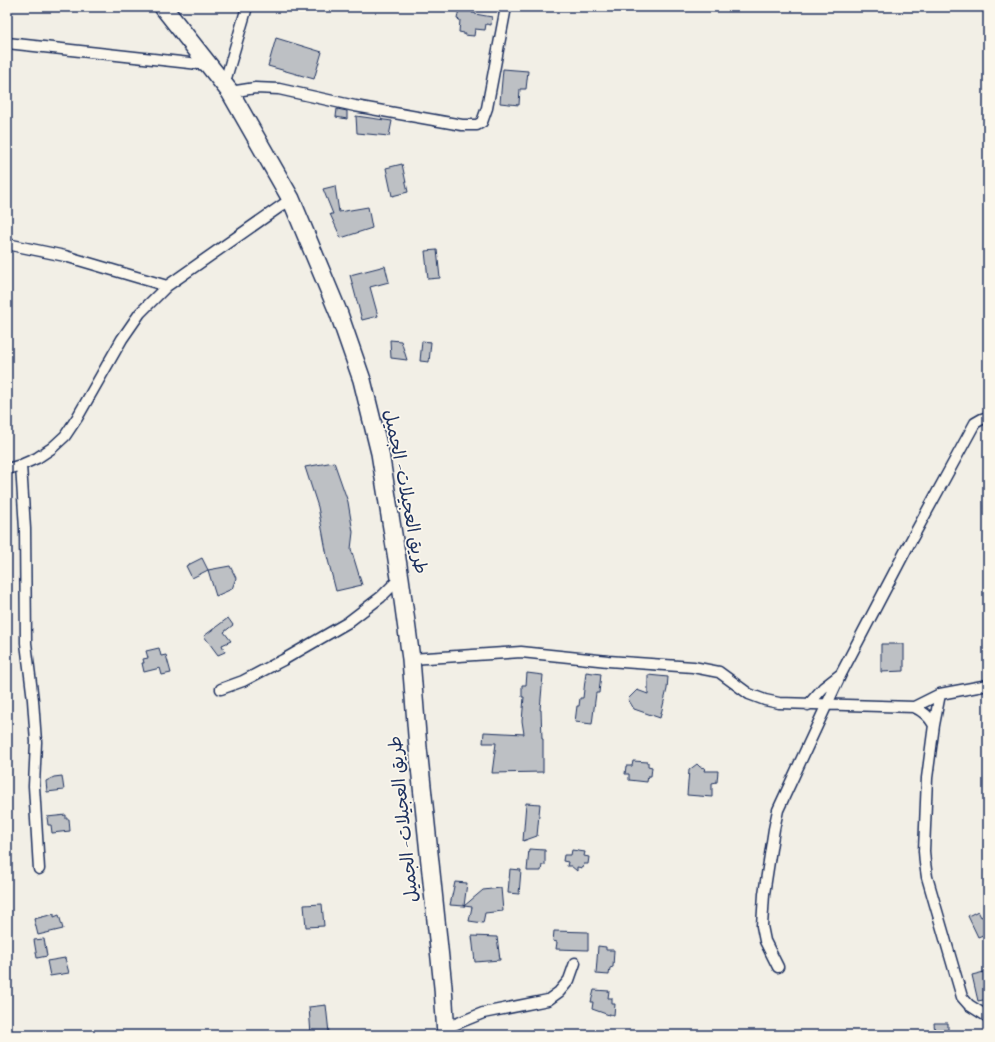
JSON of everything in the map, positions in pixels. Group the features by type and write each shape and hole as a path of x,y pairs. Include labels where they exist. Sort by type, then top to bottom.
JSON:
{"main road":[{"name":"طريق العجيلات- الجميل","path":"163,7 227,89 291,198 339,314 362,380 380,453 411,659 418,748 443,987 446,1031"}],"street":[{"path":"247,7 227,89 279,89 462,125 477,125 482,122 487,108 506,7"},
{"path":"7,43 208,65"},
{"path":"7,469 37,458 52,448 64,436 77,418 122,339 140,313 167,286 291,198"},
{"path":"7,244 65,256 167,286"},
{"path":"778,967 765,941 762,926 764,894 774,829 782,801 828,705 841,674 968,433 975,423 988,417"},
{"path":"20,465 25,529 26,643 33,700 36,742 34,786 39,869"},
{"path":"221,690 243,681 283,660 347,623 381,597 400,578"},
{"path":"411,659 520,652 693,667 719,672 742,690 756,698 779,703 808,705 914,707 940,694 988,685"},
{"path":"808,705 823,688 841,674"},
{"path":"940,694 927,778 924,851 927,878 962,997 969,1005 988,1017"},
{"path":"914,707 928,715 934,725"},
{"path":"446,1031 483,1013 548,1000 559,992 569,980 575,963"}],"building":[{"path":"463,7 473,8 472,13 492,17 491,25 486,24 485,30 475,29 474,36 464,35 464,33 459,32 460,20 457,19 459,9 463,10"},
{"path":"276,38 322,52 314,79 268,66"},
{"path":"503,69 528,71 526,89 520,89 519,105 500,103"},
{"path":"337,109 347,111 347,119 336,117"},
{"path":"356,116 392,121 389,136 357,133"},
{"path":"402,164 408,192 392,196 386,168"},
{"path":"335,186 339,212 368,207 372,228 341,238 330,214 333,214 323,189"},
{"path":"437,250 440,278 428,279 425,251"},
{"path":"385,266 389,282 370,287 378,316 362,320 350,275"},
{"path":"390,340 401,341 407,360 391,358"},
{"path":"422,341 431,342 429,362 420,361"},
{"path":"334,462 348,502 353,532 351,549 362,585 336,591 327,556 318,507 305,467"},
{"path":"202,558 208,570 192,578 186,566"},
{"path":"230,566 236,578 232,589 216,596 208,570"},
{"path":"228,618 233,625 224,632 231,641 222,645 225,652 218,655 204,636"},
{"path":"881,644 904,644 904,671 881,672"},
{"path":"159,648 161,656 166,655 171,673 162,675 160,668 144,672 142,663 144,663 143,659 148,658 146,651"},
{"path":"586,672 601,674 599,693 596,693 592,724 575,722 577,706 579,706 580,698 583,698"},
{"path":"527,673 543,675 540,710 543,739 543,772 492,773 496,743 483,743 484,732 524,734 522,721 524,697 522,697 522,685 526,685"},
{"path":"648,675 668,677 667,689 660,718 634,709 628,699 637,690 648,694"},
{"path":"633,761 648,762 648,766 652,767 651,776 648,776 647,782 629,780 629,774 625,774 626,766 632,766"},
{"path":"697,764 700,767 705,768 704,771 718,771 717,782 712,783 712,797 687,795 689,770"},
{"path":"62,776 64,790 47,792 46,781 54,777"},
{"path":"526,803 540,804 537,836 523,841"},
{"path":"66,815 66,819 69,819 70,831 52,833 51,825 48,825 47,817"},
{"path":"529,849 545,850 545,865 542,865 541,871 527,871"},
{"path":"572,850 585,852 584,856 589,857 588,864 584,864 583,868 577,867 577,871 571,866 567,866 568,862 563,861 564,855 571,855"},
{"path":"510,869 521,870 519,894 508,893"},
{"path":"455,882 467,883 464,906 450,905"},
{"path":"501,888 503,911 485,913 483,923 469,921 472,907 464,906 483,890"},
{"path":"322,904 324,926 306,927 304,905"},
{"path":"978,911 981,917 988,914 988,933 978,937 968,916"},
{"path":"54,914 54,917 59,915 63,929 38,935 34,919"},
{"path":"554,931 588,932 588,950 556,949 557,942 553,941"},
{"path":"472,936 497,937 500,960 475,962"},
{"path":"44,939 47,956 37,958 34,940"},
{"path":"598,946 606,947 606,950 614,950 613,967 610,968 609,975 596,974"},
{"path":"65,958 69,973 50,976 47,961"},
{"path":"988,971 988,999 978,1001 972,975"},
{"path":"594,990 609,991 608,998 612,998 612,1004 615,1004 614,1015 609,1015 592,1009 593,1002 591,1002"},
{"path":"326,1005 329,1033 311,1035 309,1007"},
{"path":"934,1023 948,1023 948,1035 935,1035"}]}
